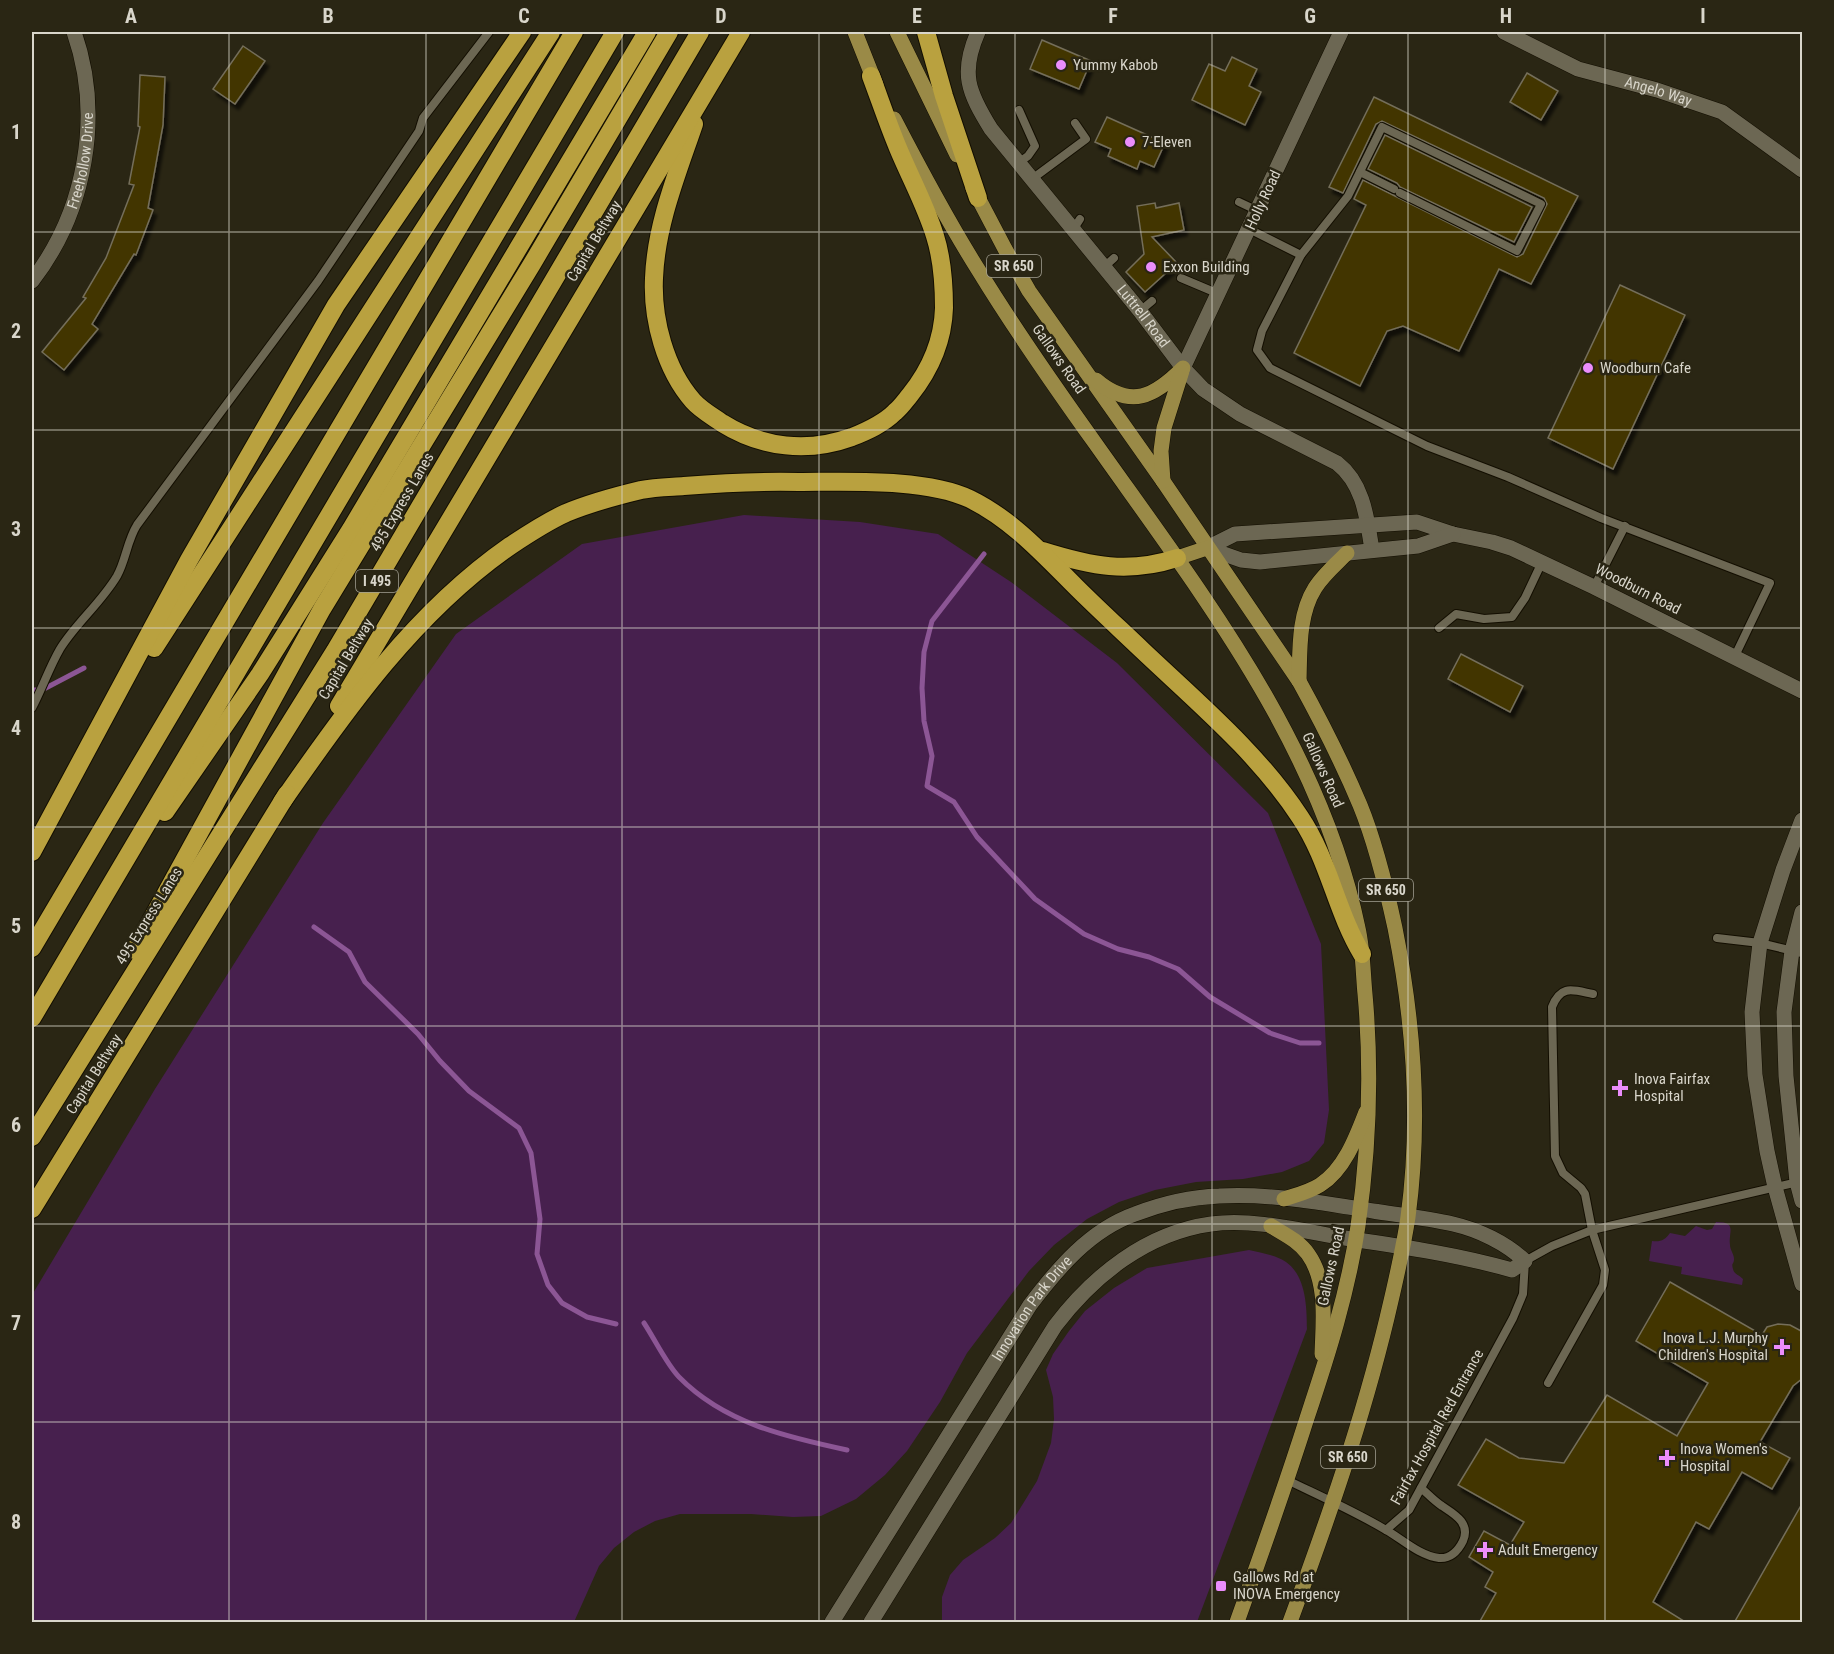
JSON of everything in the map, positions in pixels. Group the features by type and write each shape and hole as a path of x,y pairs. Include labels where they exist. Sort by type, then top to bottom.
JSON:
{"highway":[{"path":"32,852 189,560 336,305 522,32"},
{"path":"76,770 550,32"},
{"path":"32,948 574,32"},
{"path":"32,1018 615,32"},
{"path":"72,947 260,674 345,539 647,32"},
{"path":"36,1130 322,609 532,264 669,32"},
{"name":"495 Express Lanes","path":"36,1130 335,651 700,32"},
{"name":"Capital Beltway","path":"32,1209 282,802 741,32"},
{"path":"926,32 944,96 978,198"},
{"path":"706,90 670,194 656,253 654,280 662,340 670,365 681,385 708,414 751,438 779,445 807,447 834,443 868,431 895,413 925,375 938,346 944,310 943,278 936,236 897,148 871,76"},
{"path":"282,802 371,681 446,596 486,563 533,531 565,514 600,501 645,489 692,485 759,481 888,483 948,491 971,500 1005,522 1041,551 1254,757 1302,819 1320,852 1336,891 1348,931 1362,954"},
{"path":"1041,551 1083,564 1104,567 1130,567 1166,562 1177,558"}],"main road":[{"name":"Gallows Road","path":"855,32 871,76 935,198 1001,306 1177,558 1281,721 1311,783 1334,840 1357,923 1370,1045 1367,1159 1356,1239 1349,1277 1321,1377 1237,1623"},
{"name":"Gallows Road","path":"897,32 978,198 1029,291 1251,608 1299,681 1360,806 1378,859 1402,964 1412,1028 1414,1090 1412,1185 1403,1247 1371,1384 1334,1502 1290,1623"},
{"path":"1083,368 1106,387 1129,398 1143,396 1164,387 1183,368"},
{"path":"1163,481 1161,451 1164,428 1183,368"},
{"name":"Woodburn Road","path":"1177,558 1207,548"},
{"path":"1299,681 1301,633 1308,601 1322,578 1347,553"},
{"path":"1284,1198 1322,1184 1333,1173 1352,1147 1369,1104"},
{"path":"1271,1226 1298,1243 1308,1254 1320,1281 1323,1318 1321,1377"}],"street":[{"name":"Freehollow Drive","path":"32,280 52,251 68,218 79,188 86,149 87,89 74,32"},
{"name":"Luttrell Road","path":"978,32 968,58 970,90 976,106 991,129 1032,180 1077,225 1109,263 1140,311 1183,368 1203,389 1240,414 1337,463 1349,473 1359,494 1368,524 1372,550"},
{"name":"Holly Road","path":"1183,368 1341,32"},
{"name":"Angelo Way","path":"1504,32 1578,69 1657,90 1722,112 1803,170"},
{"name":"Woodburn Road","path":"1207,548 1235,534 1417,522 1453,534 1492,542 1542,562 1803,691"},
{"path":"1207,548 1241,560 1260,562 1418,546 1453,534"},
{"path":"1803,820 1783,870 1760,943 1752,1012 1755,1075 1775,1187 1803,1284"},
{"path":"1803,912 1784,1012 1786,1076 1803,1201"},
{"name":"Innovation Park Drive","path":"832,1623 1030,1305 1063,1264 1110,1226 1134,1214 1193,1198 1219,1196 1284,1198 1455,1224 1494,1239 1525,1261 1512,1270 1484,1262 1403,1247 1238,1223 1210,1224 1179,1233 1158,1240 1114,1264 1083,1292 1055,1326 871,1623"}],"lane":[{"path":"32,708 60,649 116,578 126,558 130,538 137,525 318,281 419,131 423,118 489,32"},
{"path":"1018,163 1028,156 1035,146 1019,110"},
{"path":"1032,180 1086,139 1076,123"},
{"path":"1360,172 1517,251 1541,204 1382,127 1348,196 1301,255 1262,331 1257,350 1270,368 1427,446 1508,477 1601,518 1770,583 1734,658"},
{"path":"1239,202 1258,211"},
{"path":"1249,229 1301,255"},
{"path":"1181,278 1219,294"},
{"path":"1140,311 1152,301"},
{"path":"1594,587 1625,526"},
{"path":"1439,628 1456,614 1484,619 1512,617 1525,598 1542,562"},
{"path":"1717,938 1760,943 1797,952"},
{"path":"1548,1383 1603,1285 1605,1270 1592,1230 1585,1194 1563,1173 1555,1156 1552,1006 1556,996 1567,989 1593,994"},
{"path":"1525,1261 1552,1246 1592,1230 1800,1181"},
{"name":"Fairfax Hospital Red Entrance","path":"1386,1530 1409,1510 1514,1318 1523,1294 1525,1261"},
{"path":"1287,1480 1386,1530 1428,1556 1441,1558 1453,1555 1460,1548 1466,1534 1463,1523 1421,1488"}],"shaded area":[{"path":"744,515 860,522 938,534 1011,582 1117,663 1268,813 1321,944 1329,1110 1324,1143 1309,1161 1282,1172 1243,1179 1196,1182 1155,1190 1119,1202 1087,1219 1054,1245 1029,1271 967,1353 940,1402 907,1451 885,1475 856,1499 821,1516 680,1514 655,1521 634,1532 614,1548 599,1566 574,1622 32,1622 32,1295 155,1089 323,823 456,634 582,544"},
{"path":"1716,1222 1723,1222 1730,1226 1730,1247 1734,1259 1732,1267 1734,1272 1743,1279 1742,1285 1681,1274 1682,1267 1649,1261 1652,1241 1662,1240 1670,1233 1685,1236 1696,1226 1707,1230 1712,1229"},
{"path":"1249,1250 1278,1258 1293,1268 1304,1292 1307,1329 1197,1622 942,1622 942,1597 950,1575 963,1560 995,1538 1011,1523 1037,1481 1051,1443 1054,1419 1053,1397 1046,1370 1053,1354 1085,1311 1114,1288 1147,1268"}],"building":[{"name":"Yummy Kabob","path":"1042,40 1091,61 1079,89 1030,69"},
{"path":"243,46 265,61 235,104 213,89"},
{"path":"1232,57 1257,69 1249,86 1261,92 1245,125 1192,100 1209,64 1225,71"},
{"path":"1527,73 1558,91 1541,120 1510,102"},
{"path":"140,75 165,77 163,125 148,208 153,210 136,255 134,254 92,324 98,329 64,370 42,352 86,298 83,297 106,258 134,185 129,184 140,127 138,126"},
{"path":"1374,97 1578,196 1531,284 1499,269 1459,351 1403,326 1387,331 1360,386 1294,353 1366,205 1354,199 1363,180 1517,257 1523,254 1547,204 1544,198 1382,121 1376,124 1343,193 1329,187"},
{"name":"7-Eleven","path":"1107,117 1165,143 1154,167 1140,161 1137,169 1108,156 1111,149 1095,142"},
{"path":"1385,135 1532,207 1514,242 1368,169"},
{"path":"1155,203 1156,208 1179,203 1184,230 1152,237 1177,263 1145,292 1126,272 1144,254 1137,206"},
{"path":"1620,285 1685,315 1613,469 1548,438"},
{"path":"1461,654 1523,686 1510,712 1448,679"},
{"path":"1670,1282 1762,1335 1767,1327 1778,1324 1790,1325 1803,1332 1803,1378 1793,1386 1760,1442 1790,1458 1772,1489 1742,1472 1709,1529 1696,1522 1653,1602 1687,1623 1479,1623 1496,1593 1485,1587 1493,1572 1469,1557 1484,1531 1510,1545 1524,1522 1458,1485 1486,1439 1519,1458 1564,1463 1607,1395 1677,1436 1708,1383 1636,1341"},
{"path":"1803,1502 1803,1623 1734,1623"}],"waterway":[{"path":"984,554 932,621 924,652 922,688 924,721 932,756 927,786 954,802 977,837 1035,899 1084,934 1118,949 1149,957 1178,969 1210,997 1270,1033 1300,1043 1319,1043"},
{"path":"32,690 42,690 84,668"},
{"path":"314,927 349,952 365,982 418,1034 469,1091 519,1128 531,1153 540,1219 537,1254 548,1285 562,1303 587,1317 616,1324"},
{"path":"644,1323 674,1372 697,1393 716,1406 757,1426 801,1440 847,1450"}],"place":[{"name":"Yummy Kabob","path":"1061,65"},
{"name":"7-Eleven","path":"1130,142"},
{"name":"Exxon Building","path":"1151,267"},
{"name":"Woodburn Cafe","path":"1588,368"},
{"name":"Inova Fairfax Hospital","path":"1620,1088"},
{"name":"Inova L.J. Murphy Children's Hospital","path":"1782,1347"},
{"name":"Inova Women's Hospital","path":"1667,1458"},
{"name":"Adult Emergency","path":"1485,1550"},
{"name":"Gallows Rd at INOVA Emergency","path":"1221,1586"}]}
